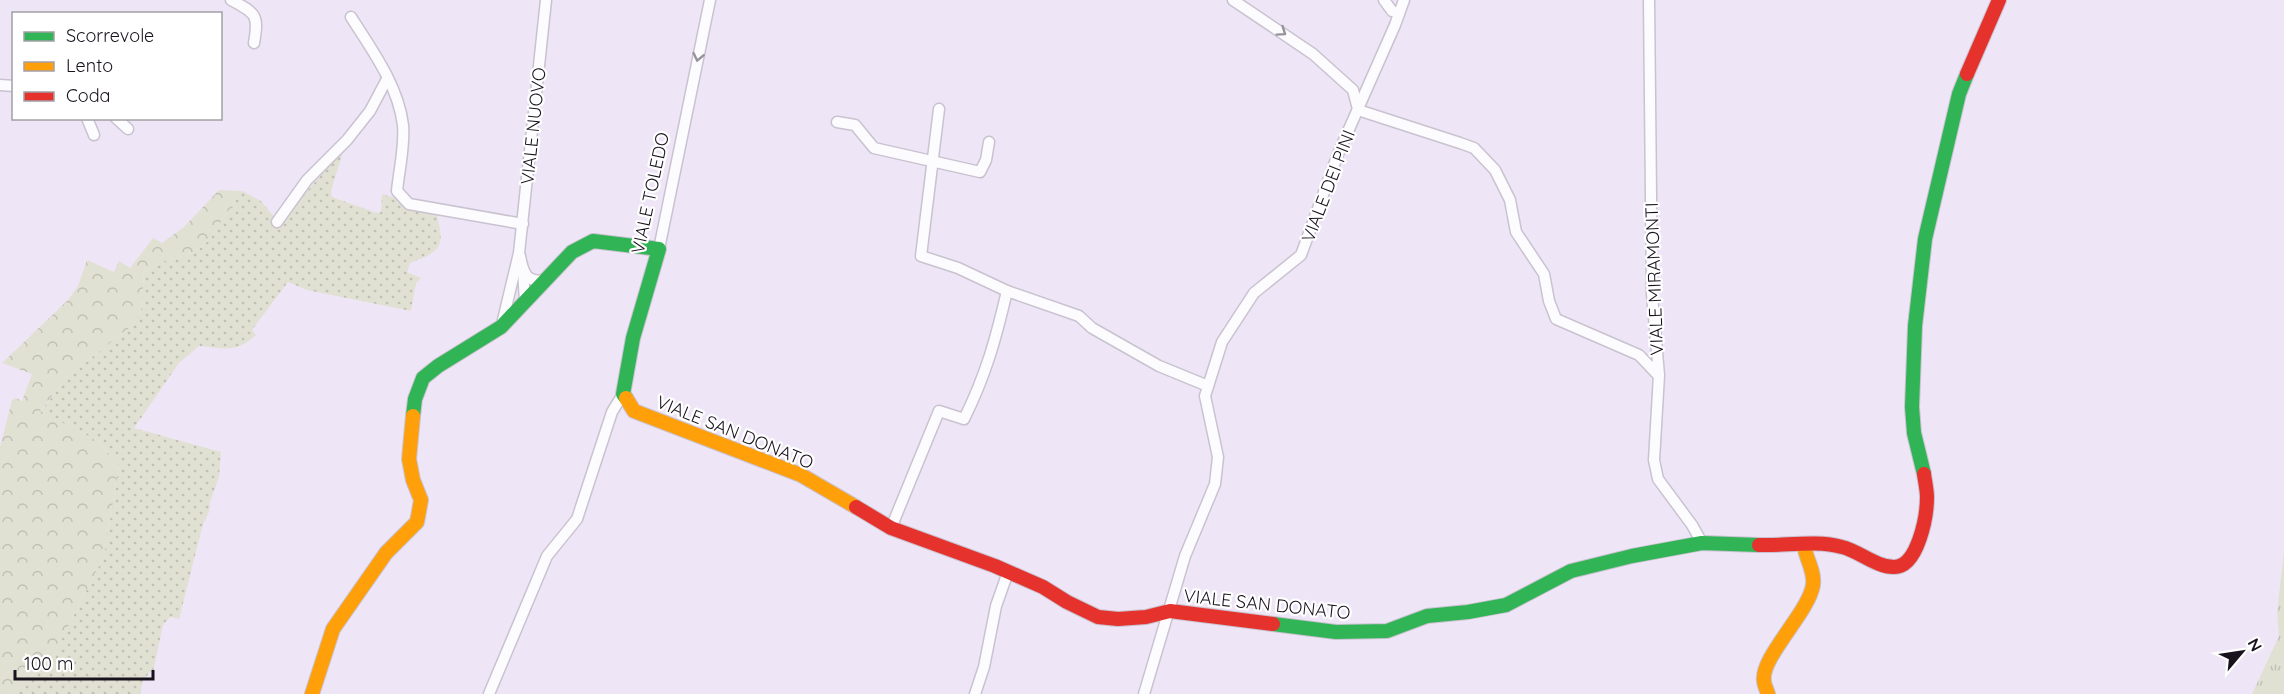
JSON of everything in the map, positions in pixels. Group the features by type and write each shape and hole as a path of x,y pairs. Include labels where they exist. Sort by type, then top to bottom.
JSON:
{"street":[{"path":"231,0 252,13 258,22 254,43"},
{"name":"VIALE NUOVO","path":"501,327 513,286 523,224 546,0"},
{"name":"VIALE TOLEDO","path":"623,394 633,338 659,249 710,0"},
{"path":"1233,0 1313,54 1353,90 1358,110 1460,142 1474,148 1489,161 1510,200 1516,232 1544,274 1548,301 1556,319 1639,355 1659,375"},
{"path":"1384,0 1392,10 1400,13"},
{"name":"VIALE DEI PINI","path":"1144,694 1185,556 1215,484 1218,457 1205,396 1222,342 1254,293 1301,255 1338,154 1404,0"},
{"name":"VIALE MIRAMONTI","path":"1649,0 1652,294 1659,375 1654,460 1658,479 1692,525 1702,543"},
{"name":"VIALE SAN DONATO","path":"623,394 634,411 801,475 891,528 1008,572 1043,587 1067,602 1098,616 1146,617 1170,611 1336,632 1388,632 1427,616 1506,605 1571,571 1632,555 1702,543 1775,546 1804,544 1843,547 1884,565 1896,567 1908,560 1919,543 1927,498 1914,433 1912,407 1915,326 1925,239 1959,94 1999,0"},
{"path":"351,17 380,62 395,95 403,126 397,190 401,198 409,204 523,224"},
{"path":"277,222 307,180 347,140 370,111 387,79"},
{"path":"939,109 921,256 958,268 1007,291 1079,316 1092,328 1159,366 1208,386"},
{"path":"88,120 94,135"},
{"path":"118,120 128,129"},
{"path":"837,122 855,125 874,148 980,172 986,160 989,142"},
{"path":"312,694 333,629 386,553 417,522 421,500 413,480 409,459 415,399 423,378 438,366 501,327 572,252 592,241 659,249"},
{"name":"VIALE NUOVO","path":"519,253 523,270 525,302"},
{"path":"523,270 527,277 535,281 544,280"},
{"path":"513,286 525,302"},
{"path":"891,528 939,411 964,419 991,356 1007,291"},
{"path":"489,694 547,556 577,519 612,412 623,394"},
{"path":"1764,692 1763,679 1766,667 1801,611 1813,586 1812,570 1805,556 1804,544"},
{"path":"975,694 984,667 996,606 1008,572"}],"green space":[{"path":"344,149 331,191 332,197 377,213 381,212 382,194 436,211 441,239 439,245 430,254 410,263 407,272 421,278 416,283 411,311 307,290 288,282 252,330 256,335 249,341 229,348 199,346 179,363 134,428 221,452 219,477 209,512 203,524 179,619 170,617 163,625 153,672 150,672 143,681 140,694 12,694 54,654 104,556 119,466 98,441 40,412 67,377 134,324 141,312 144,272 160,262 196,251 207,242 242,191 261,201 279,223"},
{"path":"219,190 242,191 207,242 196,251 160,262 144,272 141,312 134,324 67,377 40,411 98,441 119,466 104,556 54,654 12,694 0,694 0,447 12,400 16,398 22,401 32,374 2,363 68,300 78,286 87,260 114,272 119,261 130,268 153,238 162,243 184,227"},
{"path":"2284,551 2284,694 2252,694 2279,636 2277,613"}],"traffic: fast":[{"path":"1924,474 1914,433 1912,407 1915,326 1925,239 1959,94 1967,74"},
{"path":"413,416 415,399 423,378 438,366 501,327 572,252 593,241 659,249 633,338 623,394 626,398"},
{"path":"1273,624 1336,632 1387,631 1427,616 1506,605 1571,571 1632,556 1702,543 1759,545"}],"traffic: slow":[{"path":"626,398 634,411 801,475 856,507"},
{"path":"312,694 333,629 386,553 417,522 421,500 413,480 409,459 413,416"},
{"path":"1768,694 1764,681 1769,660 1803,608 1813,585 1813,574 1804,544"}],"traffic: jam":[{"path":"1967,74 1999,0"},
{"path":"1759,545 1832,545 1848,549 1887,566 1902,565 1915,550 1923,527 1927,497 1924,474"},
{"path":"856,507 891,528 995,566 1043,587 1098,617 1118,619 1146,617 1170,611 1273,624"}]}
